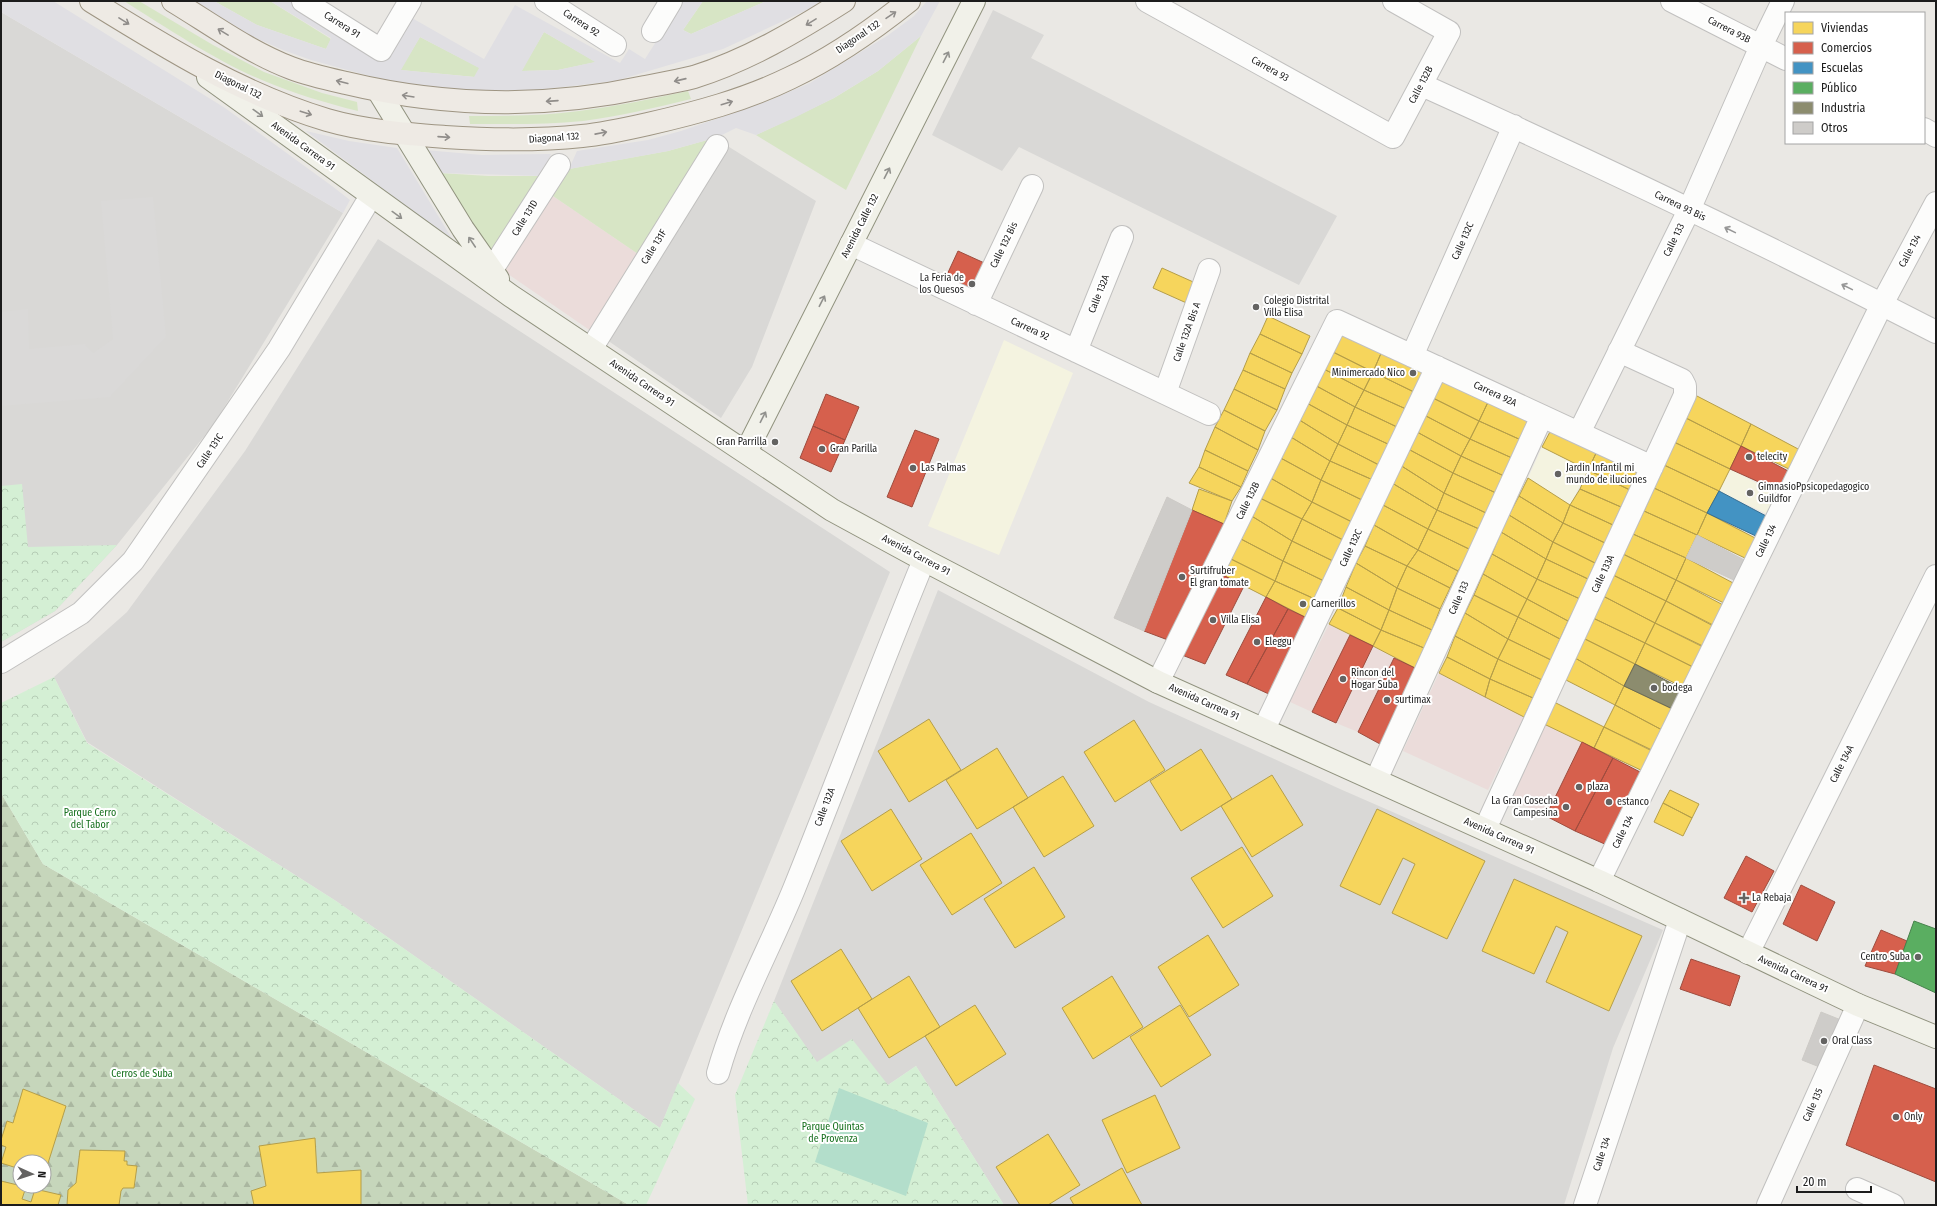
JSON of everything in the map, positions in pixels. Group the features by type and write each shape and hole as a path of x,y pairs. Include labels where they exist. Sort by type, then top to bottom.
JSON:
{"main road":[{"name":"Avenida Carrera 91","path":"91,1 182,57 371,196 511,296 832,510 924,560 1158,682 1599,881 1858,1005 1936,1037"},
{"path":"172,1 261,55 291,69 380,92 443,101 505,103 556,101 623,92 694,76 770,46 844,1"},
{"name":"Diagonal 132","path":"182,57 270,100 330,121 405,134 498,140 536,140 585,136 687,115 739,99 791,78 830,56 909,1"},
{"name":"Avenida Calle 132","path":"746,452 974,1"},
{"name":"Avenida Carrera 91","path":"380,92 463,229 511,296"}],"street":[{"name":"Carrera 91","path":"303,1 381,50 410,1"},
{"name":"Carrera 92","path":"546,1 615,45"},
{"path":"653,31 671,1"},
{"name":"Carrera 93","path":"1147,1 1393,137"},
{"name":"Calle 132B","path":"1393,137 1449,32 1394,1"},
{"name":"Carrera 93B","path":"1672,1 1785,58"},
{"name":"Calle 133","path":"1579,433 1689,210 1761,46 1783,1"},
{"name":"Carrera 93 Bis","path":"1422,85 1514,126 1689,210 1936,332"},
{"name":"Calle 132C","path":"1412,356 1514,126"},
{"path":"1925,130 1936,136"},
{"name":"Calle 131F","path":"591,349 717,146"},
{"name":"Calle 131D","path":"492,271 559,165"},
{"name":"Calle 132 Bis","path":"976,304 1032,186"},
{"name":"Calle 131C","path":"1,662 81,613 133,561 279,349 371,196"},
{"name":"Calle 134","path":"1599,881 1882,304 1936,203"},
{"name":"Calle 132A","path":"1076,351 1122,237"},
{"name":"Carrera 92","path":"851,244 1210,414"},
{"name":"Calle 132A Bis A","path":"1165,393 1209,270"},
{"name":"Calle 132B","path":"1158,682 1337,321"},
{"name":"Carrera 92A","path":"1337,321 1652,467"},
{"name":"Calle 133A","path":"1485,829 1685,395 1685,386 1682,380 1619,351"},
{"name":"Calle 132C","path":"1264,729 1437,367"},
{"name":"Calle 133","path":"1376,780 1542,416"},
{"name":"Calle 132A","path":"718,1073 724,1052 794,889 924,560"},
{"name":"Calle 134A","path":"1748,953 1936,576"},
{"name":"Calle 134","path":"1585,1205 1680,920"},
{"name":"Calle 135","path":"1768,1205 1858,1005"},
{"path":"1857,1189 1894,1205"}],"shaded area":[{"path":"1,1 53,1 225,108 332,186 350,200 343,213 1,12"},
{"path":"190,1 214,1 257,25 326,49 331,38 270,1 290,1 388,57 412,18 484,59 515,5 620,63 629,49 645,59 682,1 703,1 683,30 691,34 766,1 822,1 809,9 723,49 615,81 536,90 496,92 456,91 388,81 311,60 249,35","holes":["544,32 595,62 558,70 522,71","420,37 479,68 474,77 401,70"]},
{"path":"927,1 940,1 921,36 878,71 834,98 796,117 756,135 736,128 718,137 668,151 569,169 577,151 648,140 681,131 768,101 810,83 887,36 914,16"},
{"path":"993,10 1044,35 1031,58 1337,216 1299,285 1019,147 1002,171 932,135"},
{"path":"1,12 343,213 214,424 117,545 55,611 1,642"},
{"path":"306,131 349,141 397,148 454,242"},
{"path":"726,145 816,201 752,367 721,418 604,338"},
{"path":"425,150 482,155 551,154 542,176 440,173"},
{"path":"550,194 641,256 591,331 502,270"},
{"path":"153,197 166,337 110,397 1,406 1,312 28,309 29,349 85,344 93,353 113,339 101,201"},
{"path":"378,239 890,572 660,1128 336,901 87,742 54,677 127,612 245,451"},
{"path":"1004,340 1073,373 999,555 928,526"},
{"name":"Jardin Infantil mi mundo de iluciones","path":"1542,447 1588,470 1570,505 1528,478"},
{"name":"GimnasioPpsicopedagogico Guildfor","path":"1730,469 1779,495 1769,515 1719,491"},
{"path":"938,590 1149,702 1340,789 1663,930 1613,1048 1564,1205 1004,1205 916,1066 888,1085 817,1063 774,1001"},
{"path":"1329,624 1350,635 1312,712 1290,702"},
{"path":"1373,646 1394,658 1358,732 1336,723"},
{"path":"1439,673 1524,717 1488,790 1403,751"},
{"path":"1544,724 1582,742 1546,816 1506,797"}],"green space":[{"path":"124,1 139,1 213,45 264,72 322,93 357,102 358,111 297,93 245,72 192,44"},
{"path":"214,1 270,1 331,39 326,49 257,25"},
{"path":"703,1 766,1 691,34 683,30"},
{"path":"544,32 596,62 558,70 521,71"},
{"path":"921,36 846,190 756,135 834,98 878,71"},
{"path":"420,37 480,68 475,77 400,70"},
{"path":"688,91 691,99 637,112 597,119 555,123 470,124 469,116 565,113 620,105"},
{"path":"718,137 641,256 550,194 569,169 668,151"},
{"path":"440,173 488,176 542,176 493,253"},
{"path":"22,484 28,547 117,545 55,611 1,642 1,486"},
{"name":"Parque Cerro del Tabor","path":"54,677 87,743 336,901 660,1128 678,1083 695,1099 646,1205 629,1205 43,864 1,793 1,703"},
{"name":"Cerros de Suba","path":"1,793 43,864 629,1205 1,1205"},
{"name":"Parque Quintas de Provenza","path":"774,1001 817,1062 852,1039 888,1085 916,1066 1004,1205 748,1205 735,1095"},
{"path":"839,1088 928,1123 906,1196 815,1162"}],"building: Viviendas":[{"path":"1162,268 1200,285 1191,305 1153,288"},
{"path":"1268,316 1310,336 1302,354 1260,334"},
{"path":"1336,329 1382,351 1373,372 1327,349"},
{"path":"1260,334 1302,354 1292,373 1250,353"},
{"path":"1327,349 1373,372 1364,390 1320,367"},
{"path":"1382,351 1425,371 1414,392 1373,372"},
{"path":"1250,353 1292,373 1285,389 1243,370"},
{"path":"1320,367 1364,390 1355,407 1311,383"},
{"path":"1243,370 1285,389 1277,410 1234,389"},
{"path":"1373,372 1414,392 1406,409 1364,390"},
{"path":"1443,378 1489,400 1479,421 1433,398"},
{"path":"1311,383 1355,407 1347,425 1303,401"},
{"path":"1234,389 1277,410 1265,431 1224,410"},
{"path":"1364,390 1406,409 1397,427 1355,407"},
{"path":"1695,395 1751,424 1741,446 1684,417"},
{"path":"1433,398 1479,421 1470,439 1426,416"},
{"path":"1489,400 1531,420 1521,440 1479,421"},
{"path":"1303,401 1347,425 1338,444 1293,416"},
{"path":"1355,407 1397,427 1390,445 1347,425"},
{"path":"1224,410 1265,431 1258,450 1215,427"},
{"path":"1293,416 1338,444 1330,461 1286,434"},
{"path":"1426,416 1470,439 1461,456 1417,432"},
{"path":"1684,417 1741,446 1730,469 1674,442"},
{"path":"1479,421 1521,440 1512,458 1470,439"},
{"path":"1751,424 1800,450 1791,470 1741,446"},
{"path":"1347,425 1390,445 1379,465 1338,444"},
{"path":"1215,427 1258,450 1248,471 1205,450"},
{"path":"1552,428 1598,449 1588,470 1542,447"},
{"path":"1417,432 1461,456 1453,473 1410,450"},
{"path":"1286,434 1330,461 1321,480 1277,456"},
{"path":"1470,439 1512,458 1504,476 1461,456"},
{"path":"1674,442 1730,469 1719,491 1664,465"},
{"path":"1338,444 1379,465 1373,480 1330,461"},
{"path":"1598,449 1640,469 1630,490 1588,470"},
{"path":"1205,450 1248,471 1241,487 1199,467"},
{"path":"1410,450 1453,473 1444,493 1400,465"},
{"path":"1277,456 1321,480 1312,502 1267,476"},
{"path":"1461,456 1504,476 1496,493 1453,473"},
{"path":"1330,461 1373,480 1364,501 1321,480"},
{"path":"1400,465 1444,493 1437,510 1392,483"},
{"path":"1664,465 1719,491 1707,513 1654,488"},
{"path":"1199,467 1241,487 1232,501 1189,483"},
{"path":"1588,470 1630,490 1621,507 1580,489"},
{"path":"1453,473 1496,493 1486,513 1444,493"},
{"path":"1267,476 1312,502 1302,519 1258,497"},
{"path":"1528,478 1570,505 1563,523 1519,496"},
{"path":"1321,480 1364,501 1352,522 1312,502"},
{"path":"1392,483 1437,510 1428,529 1383,505"},
{"path":"1654,488 1707,513 1697,535 1644,511"},
{"path":"1199,489 1232,501 1224,524 1192,510"},
{"path":"1580,489 1621,507 1613,525 1570,505"},
{"path":"1444,493 1486,513 1479,529 1437,510"},
{"path":"1519,496 1563,523 1553,542 1509,515"},
{"path":"1258,497 1302,519 1292,541 1250,515"},
{"path":"1312,502 1352,522 1345,541 1302,519"},
{"path":"1383,505 1428,529 1418,550 1374,525"},
{"path":"1570,505 1613,525 1605,543 1563,523"},
{"path":"1437,510 1479,529 1471,550 1428,529"},
{"path":"1644,511 1697,535 1686,558 1633,534"},
{"path":"1707,513 1757,539 1747,559 1697,535"},
{"path":"1250,515 1292,541 1283,561 1239,538"},
{"path":"1509,515 1553,542 1546,559 1501,532"},
{"path":"1302,519 1345,541 1335,562 1292,541"},
{"path":"1563,523 1605,543 1595,563 1553,542"},
{"path":"1374,525 1418,550 1407,566 1365,546"},
{"path":"1428,529 1471,550 1458,571 1418,550"},
{"path":"1501,532 1546,559 1537,579 1492,554"},
{"path":"1633,534 1686,558 1676,580 1623,554"},
{"path":"1239,538 1283,561 1275,581 1231,559"},
{"path":"1292,541 1335,562 1326,582 1283,561"},
{"path":"1553,542 1595,563 1588,579 1546,559"},
{"path":"1365,546 1407,566 1397,588 1356,563"},
{"path":"1418,550 1458,571 1450,588 1407,566"},
{"path":"1492,554 1537,579 1527,599 1483,574"},
{"path":"1623,554 1676,580 1666,601 1613,575"},
{"path":"1686,558 1735,584 1726,604 1676,580"},
{"path":"1231,559 1275,581 1266,597 1223,575"},
{"path":"1546,559 1588,579 1580,599 1537,579"},
{"path":"1283,561 1326,582 1317,600 1275,581"},
{"path":"1356,563 1397,588 1389,610 1346,587"},
{"path":"1407,566 1450,588 1440,609 1397,588"},
{"path":"1483,574 1527,599 1518,617 1474,595"},
{"path":"1613,575 1666,601 1655,623 1603,596"},
{"path":"1537,579 1580,599 1568,621 1527,599"},
{"path":"1676,580 1725,606 1715,626 1666,601"},
{"path":"1275,581 1317,600 1309,619 1266,597"},
{"path":"1346,587 1389,610 1381,630 1338,608"},
{"path":"1397,588 1440,609 1432,630 1389,610"},
{"path":"1474,595 1518,617 1508,639 1465,613"},
{"path":"1603,596 1655,623 1645,643 1593,618"},
{"path":"1527,599 1568,621 1560,639 1518,617"},
{"path":"1666,601 1715,627 1705,647 1655,623"},
{"path":"1338,608 1381,630 1373,646 1329,624"},
{"path":"1389,610 1432,630 1424,648 1381,630"},
{"path":"1465,613 1508,639 1498,659 1455,636"},
{"path":"1518,617 1560,639 1551,660 1508,639"},
{"path":"1593,618 1645,643 1635,664 1583,638"},
{"path":"1655,623 1705,648 1695,668 1645,643"},
{"path":"1381,630 1424,648 1415,668 1373,646"},
{"path":"1455,636 1498,659 1490,679 1447,657"},
{"path":"1583,638 1635,664 1624,686 1575,658"},
{"path":"1508,639 1551,660 1542,680 1498,659"},
{"path":"1645,643 1695,668 1685,688 1635,664"},
{"path":"1447,657 1490,679 1485,697 1439,673"},
{"path":"1575,658 1624,686 1615,705 1564,679"},
{"path":"1498,659 1542,680 1533,698 1490,679"},
{"path":"1490,679 1533,698 1524,717 1485,697"},
{"path":"1624,686 1674,710 1664,731 1615,705"},
{"path":"1554,702 1604,727 1594,748 1544,724"},
{"path":"1615,705 1664,731 1654,751 1604,727"},
{"path":"929,719 961,770 909,802 878,751"},
{"path":"1134,720 1165,770 1115,802 1084,752"},
{"path":"1604,727 1654,752 1645,772 1594,748"},
{"path":"997,748 1028,798 977,829 946,780"},
{"path":"1201,749 1232,799 1181,831 1150,781"},
{"path":"1272,775 1303,825 1252,857 1221,806"},
{"path":"1063,776 1094,826 1044,857 1013,807"},
{"path":"1670,790 1699,804 1692,818 1663,803"},
{"path":"1663,803 1692,818 1683,836 1654,822"},
{"path":"891,809 922,859 872,891 841,841"},
{"path":"1377,809 1485,861 1447,939 1392,913 1415,864 1403,858 1380,905 1340,886"},
{"path":"971,833 1002,883 952,915 920,865"},
{"path":"1242,847 1273,896 1223,928 1191,878"},
{"path":"1034,867 1065,917 1015,948 984,899"},
{"path":"1514,879 1642,936 1609,1011 1546,982 1568,932 1556,926 1534,974 1482,951"},
{"path":"1208,935 1239,985 1189,1017 1158,967"},
{"path":"841,949 872,999 822,1031 791,981"},
{"path":"909,976 940,1027 889,1058 858,1008"},
{"path":"1112,976 1143,1027 1093,1059 1062,1008"},
{"path":"975,1005 1006,1054 956,1086 925,1036"},
{"path":"1180,1005 1211,1055 1161,1087 1130,1037"},
{"path":"23,1089 66,1106 51,1154 12,1154 12,1166 1,1163 6,1147 1,1145 1,1140 7,1121 13,1123"},
{"path":"1155,1095 1180,1148 1127,1173 1102,1120"},
{"path":"1048,1134 1080,1185 1048,1205 1020,1205 996,1167"},
{"path":"315,1138 317,1173 361,1170 361,1205 254,1205 251,1191 266,1186 259,1146"},
{"path":"80,1150 125,1151 124,1161 127,1161 127,1165 137,1166 134,1188 123,1188 121,1191 119,1205 67,1205 68,1190 76,1183"},
{"path":"1122,1168 1142,1205 1074,1205 1070,1198"},
{"path":"1,1181 12,1184 12,1194 24,1194 22,1199 31,1202 33,1194 52,1193 61,1195 58,1205 1,1205"}],"building: Comercios":[{"path":"958,251 991,266 979,294 945,279"},
{"path":"826,394 859,407 845,440 813,426"},
{"name":"Gran Parilla","path":"813,426 845,440 831,472 800,458"},
{"name":"Las Palmas","path":"915,430 939,439 912,507 887,497"},
{"name":"telecity","path":"1741,446 1790,472 1781,492 1730,469"},
{"name":"Surtifruber El gran tomate","path":"1192,510 1224,524 1168,640 1144,631"},
{"name":"Villa Elisa","path":"1223,575 1244,586 1205,664 1182,655"},
{"name":"Eleggu","path":"1266,597 1288,609 1247,684 1226,675"},
{"path":"1288,609 1309,619 1271,695 1247,684"},
{"name":"Rincon del Hogar Suba","path":"1350,635 1373,646 1336,723 1312,712"},
{"name":"surtimax","path":"1394,658 1415,668 1380,744 1358,732"},
{"name":"plaza","path":"1582,742 1613,758 1575,831 1546,816"},
{"name":"estanco","path":"1613,758 1642,773 1607,845 1575,831"},
{"path":"1746,856 1774,871 1752,912 1724,898"},
{"path":"1801,885 1835,902 1817,941 1783,924"},
{"path":"1881,930 1907,941 1895,974 1865,966"},
{"path":"1691,959 1740,976 1730,1006 1680,989"},
{"name":"Only","path":"1874,1065 1936,1089 1936,1182 1846,1145"}],"building: Escuelas":[{"path":"1719,491 1768,517 1758,537 1707,513"}],"building: Público":[{"name":"Centro Suba","path":"1914,921 1936,929 1936,993 1895,974"}],"building: Industria":[{"name":"bodega","path":"1635,664 1684,690 1675,710 1624,686"}],"building: Otros":[{"path":"1167,497 1192,510 1144,631 1114,618"},
{"path":"1697,535 1746,561 1736,581 1686,558"},
{"name":"Oral Class","path":"1821,1012 1846,1022 1827,1070 1802,1060"}],"place":[{"name":"La Feria de los Quesos","path":"972,284"},
{"name":"Colegio Distrital Villa Elisa","path":"1256,307"},
{"name":"Minimercado Nico","path":"1413,373"},
{"name":"Gran Parrilla","path":"775,442"},
{"name":"Gran Parilla","path":"822,449"},
{"name":"telecity","path":"1749,457"},
{"name":"Las Palmas","path":"913,468"},
{"name":"Jardin Infantil mi mundo de iluciones","path":"1558,474"},
{"name":"GimnasioPpsicopedagogico Guildfor","path":"1750,493"},
{"name":"Surtifruber El gran tomate","path":"1182,577"},
{"name":"Carnerillos","path":"1303,604"},
{"name":"Villa Elisa","path":"1213,620"},
{"name":"Eleggu","path":"1257,642"},
{"name":"Rincon del Hogar Suba","path":"1343,679"},
{"name":"bodega","path":"1654,688"},
{"name":"surtimax","path":"1387,700"},
{"name":"plaza","path":"1579,787"},
{"name":"estanco","path":"1609,802"},
{"name":"La Gran Cosecha Campesina","path":"1566,807"},
{"name":"La Rebaja","path":"1744,898"},
{"name":"Centro Suba","path":"1918,957"},
{"name":"Oral Class","path":"1824,1041"},
{"name":"Only","path":"1896,1117"}]}
